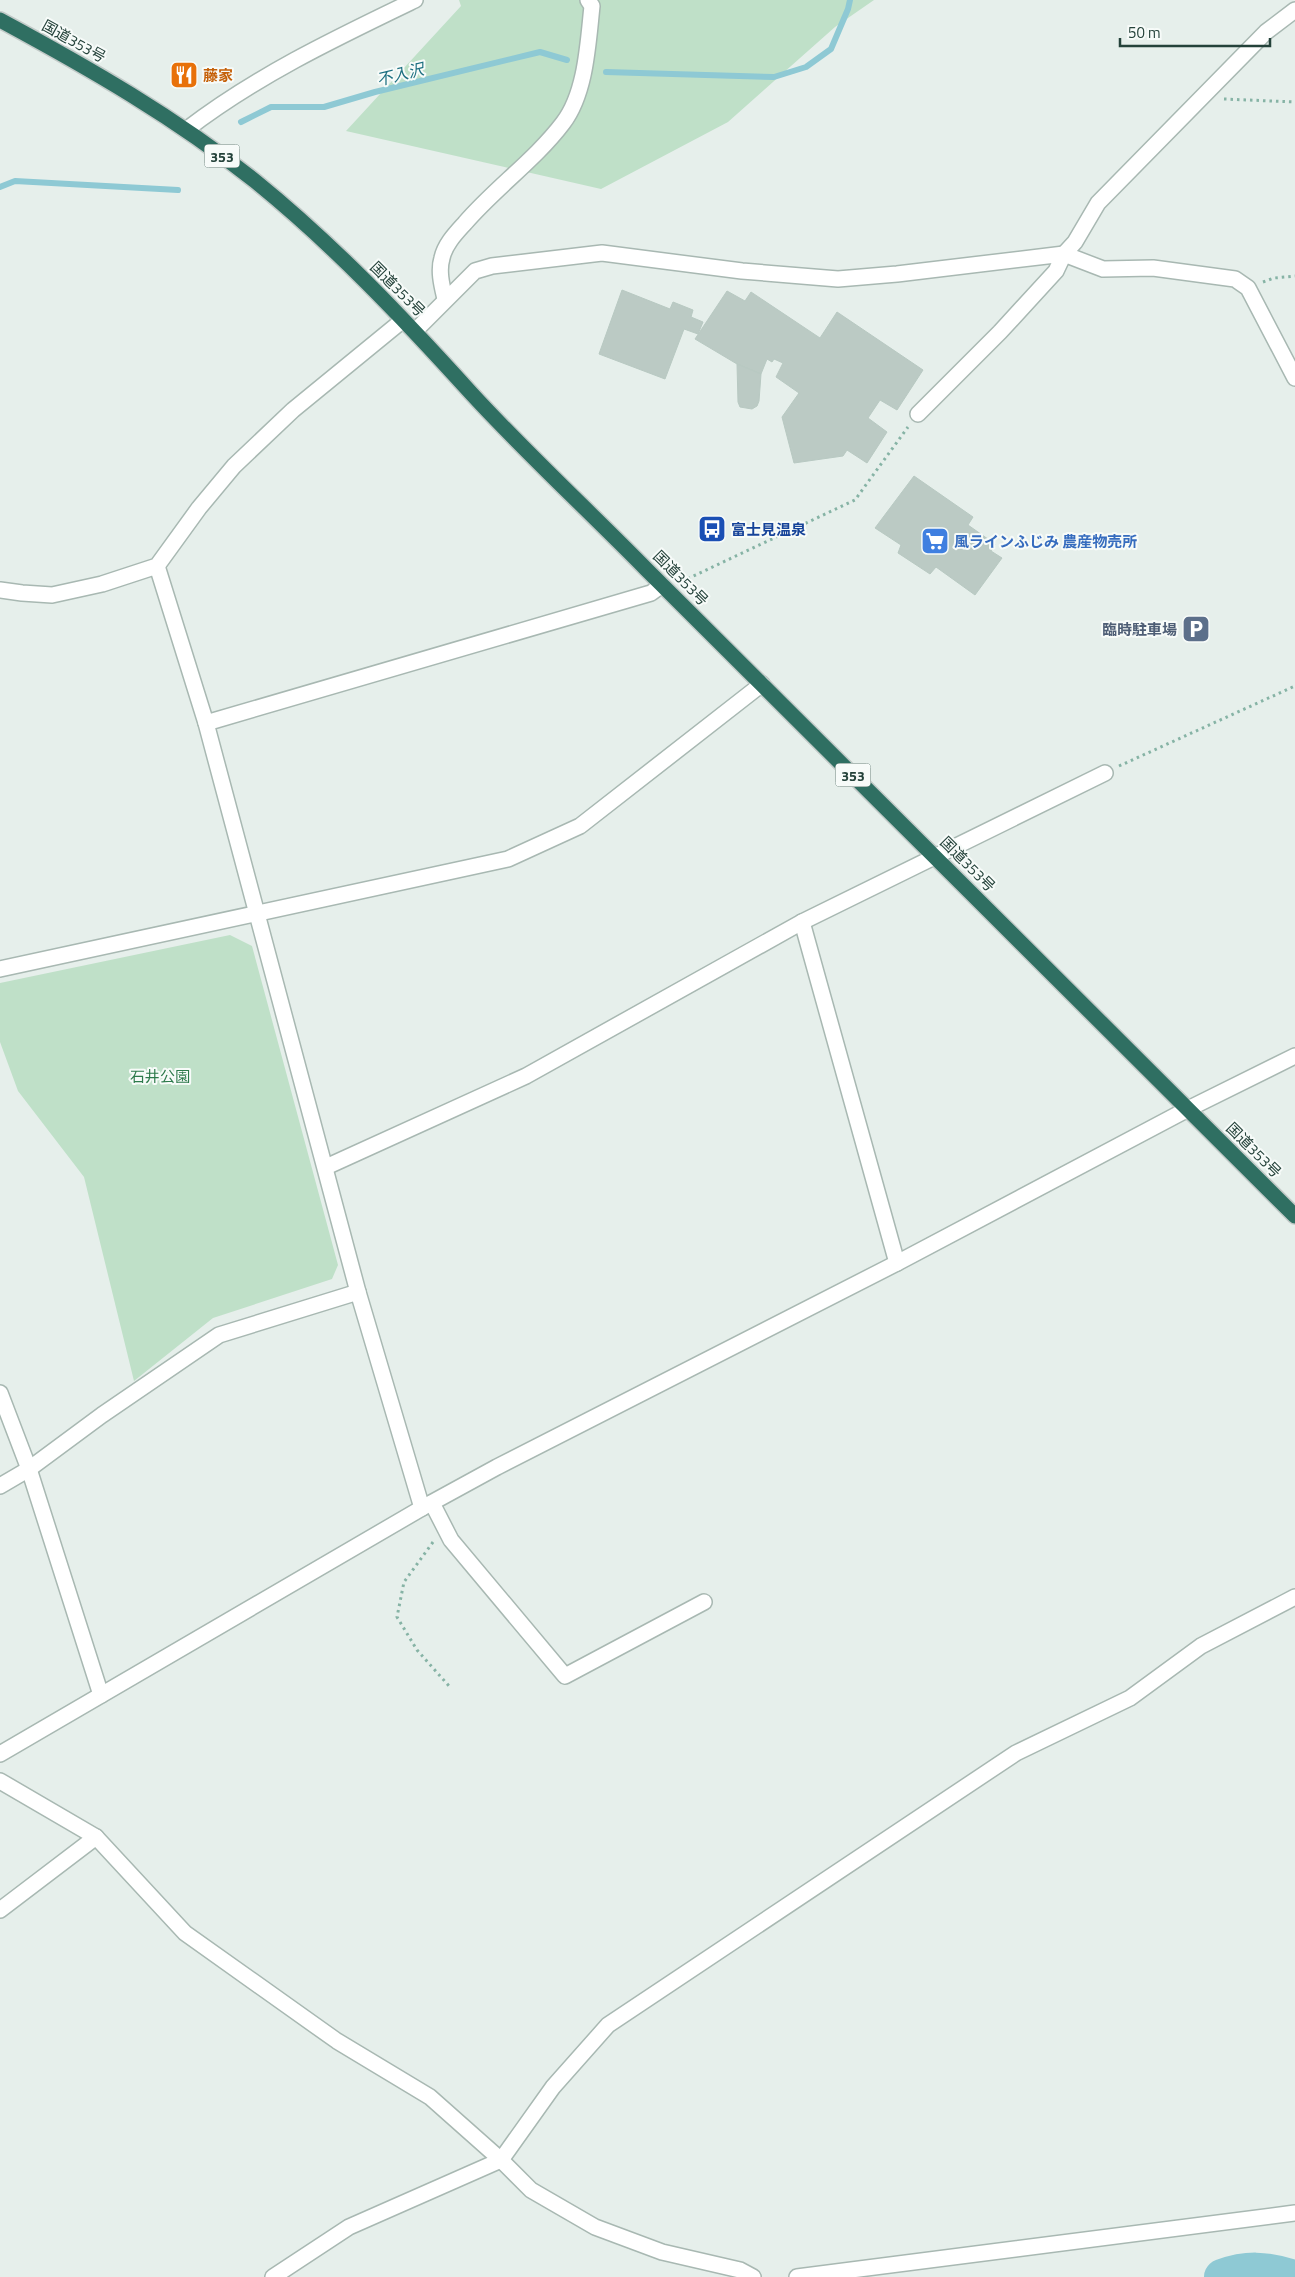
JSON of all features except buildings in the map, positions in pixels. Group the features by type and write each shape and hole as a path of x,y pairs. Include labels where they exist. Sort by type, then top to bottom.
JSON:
{"highway":[{"name":"国道353号","path":"0,20 80,63 186,130 254,180 315,232 415,332 472,394 1295,1216"}],"street":[{"path":"186,130 253,85 325,43 415,0"},
{"path":"445,299 440,281 442,258 451,239 481,204 537,151 564,122 568,114 585,68 592,6 588,0"},
{"path":"918,414 1000,332 1056,271 1064,254 1076,242 1098,202 1266,32 1295,10"},
{"path":"415,332 445,299 475,271 492,266 602,253 742,271 838,279 897,274 1064,254 1103,269 1153,268 1235,278 1248,288 1295,378"},
{"path":"0,590 52,594 102,584 157,566 199,508 234,466 293,410 403,320"},
{"path":"157,566 206,723 358,1292 427,1506 444,1527 451,1540 565,1676 704,1602"},
{"path":"206,723 651,593 668,590"},
{"path":"0,968 508,859 580,826 762,684"},
{"path":"326,1167 526,1076 802,922 934,855 1105,773"},
{"path":"802,922 897,1263"},
{"path":"0,1754 427,1506 506,1463 897,1263 1188,1109 1295,1056"},
{"path":"0,1486 29,1469 102,1415 219,1335 358,1292"},
{"path":"0,1393 29,1469 101,1695"},
{"path":"273,2277 349,2226 501,2160 553,2087 608,2025 1016,1753 1130,1698 1200,1646 1295,1597"},
{"path":"0,1781 96,1837 185,1933 337,2041 430,2097 501,2160 531,2190 595,2227 662,2252 740,2270 753,2277"},
{"path":"0,1910 96,1837"},
{"path":"796,2277 1295,2213"}],"path":[{"path":"1201,98 1295,102"},
{"path":"1248,288 1274,278 1295,276"},
{"path":"668,590 687,579 855,500 918,414"},
{"path":"1105,773 1295,686"},
{"path":"444,1527 404,1582 398,1616 417,1650 450,1686"}],"green space":[{"path":"459,0 874,0 835,27 728,122 601,189 346,131 461,6"},
{"name":"石井公園","path":"230,935 252,946 338,1265 332,1279 213,1318 134,1381 84,1177 18,1091 0,1042 0,983"}],"waterway":[{"name":"不入沢","path":"606,72 774,77 806,67 831,49 850,0"},
{"name":"不入沢","path":"241,122 271,107 324,107 375,92 540,52 567,60"},
{"name":"不入沢","path":"0,187 15,181 178,190"},
{"path":"1222,2277 1248,2271 1273,2272 1291,2277"}],"place":[{"name":"藤家","path":"184,75"},
{"name":"富士見温泉","path":"712,529"},
{"name":"風ラインふじみ 農産物売所","path":"935,541"},
{"name":"臨時駐車場","path":"1196,629"}]}
